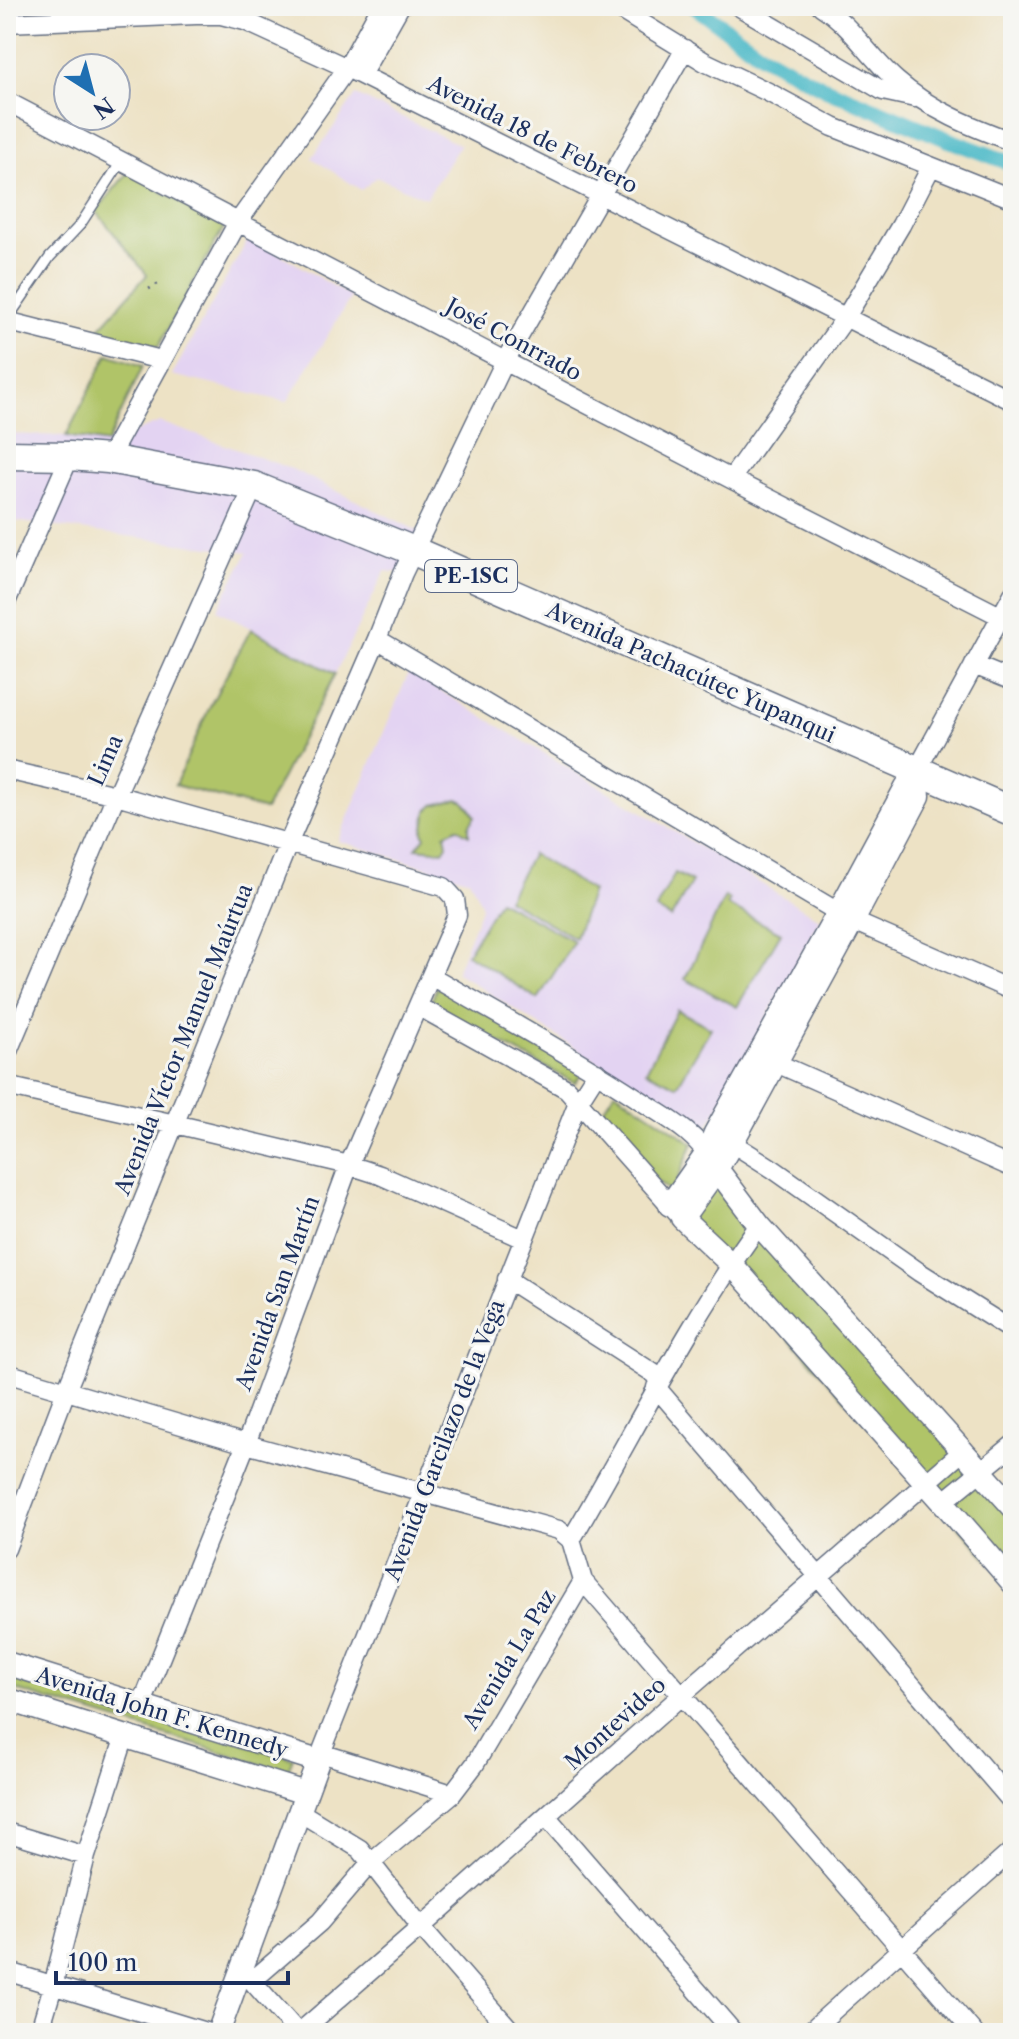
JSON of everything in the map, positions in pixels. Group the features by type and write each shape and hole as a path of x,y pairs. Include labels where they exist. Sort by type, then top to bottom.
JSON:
{"main road":[{"name":"Avenida Pachacútec Yupanqui","path":"6,455 108,459 254,486 414,551 917,770"},
{"name":"PE-1SC","path":"917,770 1013,812"}],"street":[{"path":"354,71 381,6"},
{"path":"108,459 238,222 400,6"},
{"path":"614,6 705,62 833,127 1013,199"},
{"path":"738,6 883,91 921,100"},
{"path":"821,6 837,16 895,80 921,100 971,127 1013,142"},
{"name":"Avenida 18 de Febrero","path":"10,17 221,15 245,21 354,71 1013,401"},
{"name":"Avenida Víctor Manuel Maúrtua","path":"6,1549 66,1391 288,844 403,573 505,361 685,49"},
{"name":"José Conrrado","path":"6,101 1000,616"},
{"path":"731,479 846,317 901,225 931,167"},
{"path":"6,321 161,360"},
{"path":"6,602 70,456"},
{"name":"Lima","path":"6,1056 116,795 254,486"},
{"path":"676,1212 712,1160 846,916 919,796 917,770 1013,594"},
{"path":"377,639 846,916 1013,991"},
{"path":"974,665 1013,681"},
{"path":"6,770 116,795 288,844"},
{"name":"Avenida San Martín","path":"142,1704 246,1444 349,1165 457,915 455,899 444,887 288,844"},
{"path":"431,976 597,1072 697,1140 759,1225 1013,1507"},
{"path":"418,1006 567,1089 676,1212 731,1264 1013,1583"},
{"path":"712,1160 732,1143 767,1059"},
{"path":"767,1059 1013,1168"},
{"name":"Avenida Garcilazo de la Vega","path":"218,2033 247,1973 302,1802 507,1279 578,1102 597,1072"},
{"path":"6,1086 349,1165 380,1175 523,1239"},
{"path":"732,1143 919,1272 1013,1331"},
{"path":"6,1373 246,1444 559,1530 571,1540 659,1383 731,1264 759,1225"},
{"path":"507,1279 659,1383 817,1577 1013,1803"},
{"path":"943,1502 1013,1445"},
{"name":"Montevideo","path":"299,2033 964,1450"},
{"name":"Avenida La Paz","path":"247,1973 320,1922 371,1862 452,1794 475,1764 583,1581 571,1540"},
{"path":"583,1581 974,2033"},
{"name":"Avenida John F. Kennedy","path":"6,1663 320,1757"},
{"name":"Avenida John F. Kennedy","path":"6,1699 125,1736 302,1802"},
{"path":"39,2033 86,1856 125,1736"},
{"path":"320,1757 452,1794"},
{"path":"302,1802 360,1849 421,1927 513,2033"},
{"path":"546,1816 734,2033"},
{"path":"6,1832 86,1856"},
{"path":"808,2033 1013,1850"},
{"path":"6,1971 209,2033"},
{"path":"247,1973 299,2033"}],"lane":[{"path":"6,321 50,257 80,225 121,162"}],"path":[{"path":"149,289 160,282"}],"shaded area":[{"path":"356,95 460,145 426,198 377,177 361,190 312,158"},
{"path":"250,236 351,297 287,402 172,375"},
{"path":"160,422 292,469 422,533 403,573 385,571 335,674 217,610 248,552 6,520 6,434 66,436 107,443"},
{"path":"409,672 820,919 707,1128 456,972 482,906 470,880 338,841"}],"green space":[{"path":"128,172 224,227 158,347 95,333 147,275 96,211"},
{"path":"108,354 143,366 107,443 66,436"},
{"path":"251,629 335,674 265,810 175,785 211,704"},
{"path":"458,799 466,803 475,816 469,826 469,835 457,828 445,834 447,845 443,851 416,848 425,837 427,811 434,805"},
{"path":"532,854 592,891 575,938 507,899"},
{"path":"675,873 692,882 671,918 656,909"},
{"path":"725,897 730,900 727,905 781,933 737,1007 685,979"},
{"path":"499,900 574,941 538,999 467,954"},
{"path":"437,986 584,1071 575,1083 430,1005"},
{"path":"677,1010 711,1028 677,1086 646,1071"},
{"path":"615,1091 693,1143 672,1193 598,1117"},
{"path":"717,1169 1013,1515 1013,1587 682,1218"},
{"path":"6,1671 293,1758 287,1772 6,1687"}],"waterway":[{"path":"694,6 765,57 824,88 1013,164"}]}
